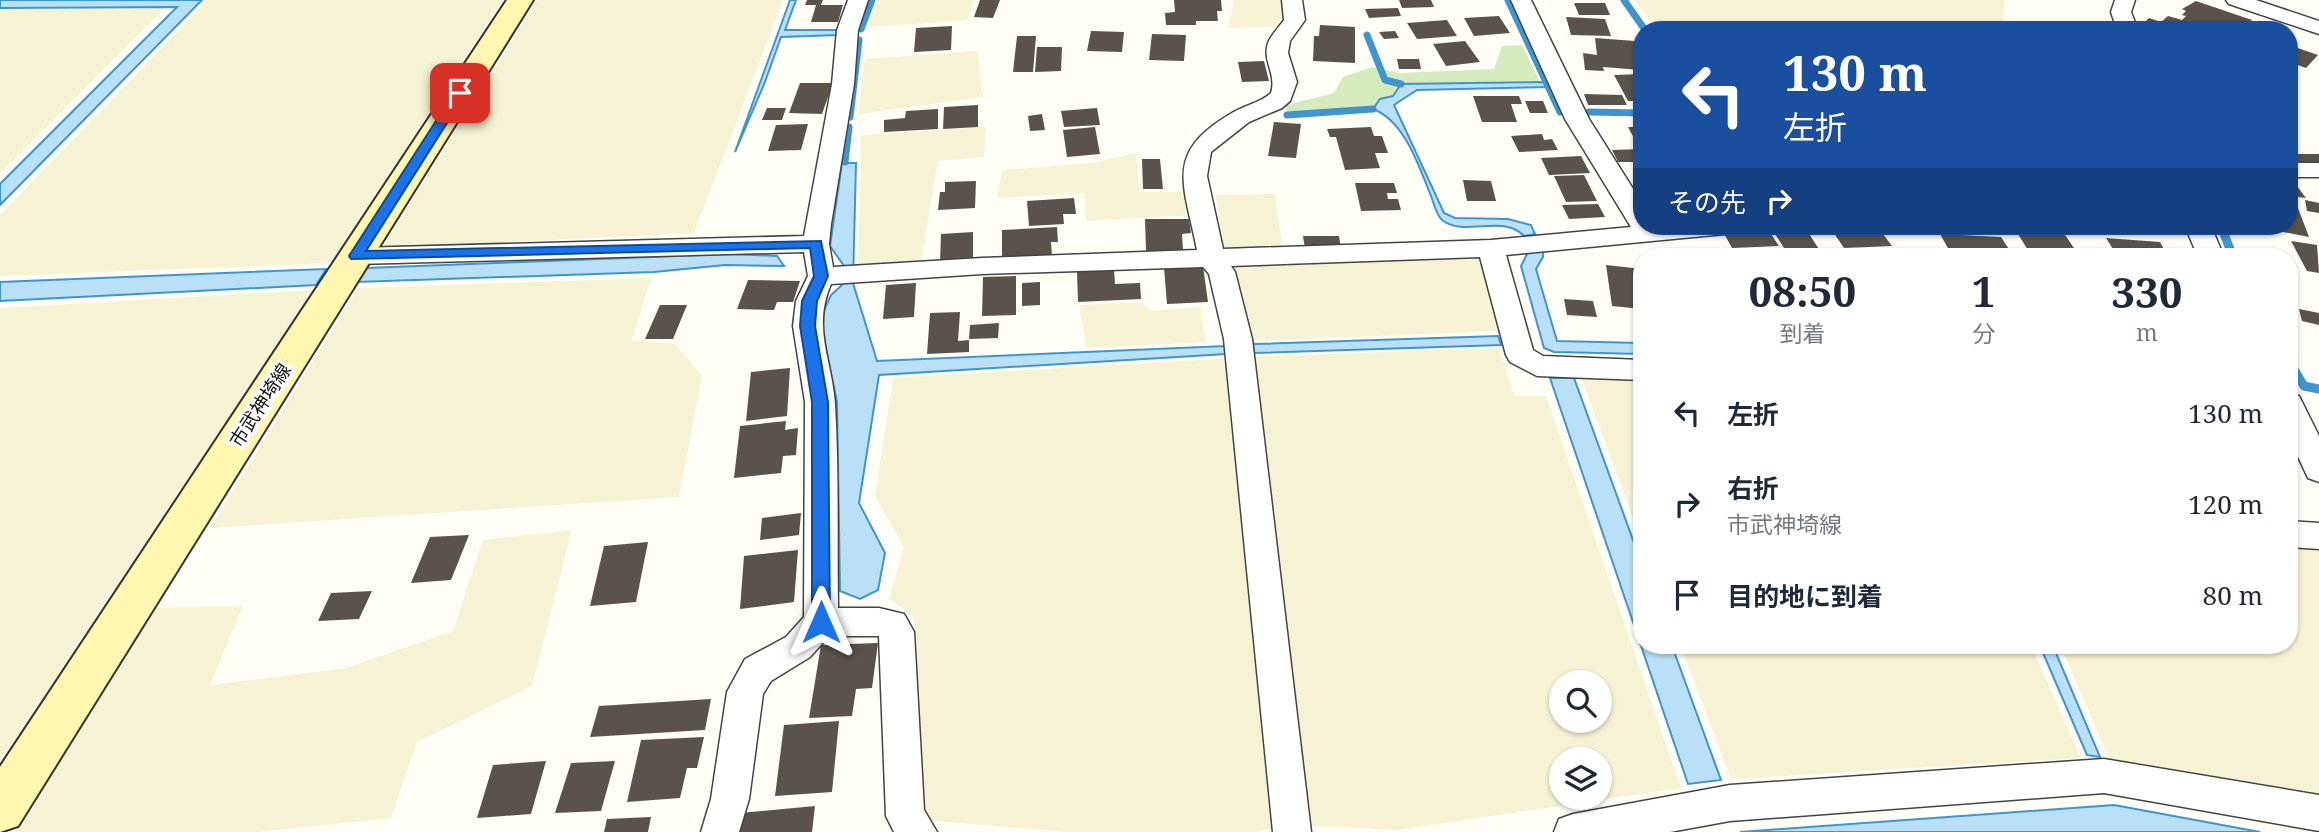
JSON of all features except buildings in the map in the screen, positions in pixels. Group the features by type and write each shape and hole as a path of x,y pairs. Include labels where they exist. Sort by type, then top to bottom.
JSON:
{"main road":[{"name":"市武神埼線","path":"0,810 520,0"}],"street":[{"path":"840,275 816,244 827,161 843,81 848,16 858,0"},
{"path":"1292,0 1296,20 1279,41 1277,53 1286,82 1282,96 1274,103 1241,117 1205,144 1199,152 1195,176 1212,260 1222,272 1238,339 1292,832"},
{"path":"1521,0 1577,119 1633,209"},
{"path":"2125,0 2121,12 2125,21"},
{"path":"2236,0 2319,28"},
{"path":"2298,170 2319,170"},
{"path":"720,832 730,799 745,692 758,670 798,647 821,622 820,402 807,326 810,301 840,275 982,266 1212,260 1491,248 1633,229"},
{"path":"356,256 816,244"},
{"path":"1491,248 1520,355 1537,366 1633,370"},
{"path":"2298,423 2319,470"},
{"path":"2298,535 2319,536"},
{"path":"821,622 879,622 892,624 897,632 905,816 918,832"},
{"path":"1573,832 1730,803 2104,776 2319,813"}],"shaded area":[{"path":"208,0 503,0 331,263 0,276 0,215"},
{"path":"537,0 783,0 694,233 382,248"},
{"path":"877,0 973,0 968,20 869,27"},
{"path":"1234,0 1290,0 1285,26 1228,28"},
{"path":"1635,0 2005,0 2003,21 1650,21"},
{"path":"166,7 0,174 0,10"},
{"path":"977,51 983,97 858,114 865,59"},
{"path":"986,127 984,157 938,161 921,262 858,265 861,135"},
{"path":"1136,153 1139,192 1189,192 1193,215 1086,221 1084,193 997,198 1002,170 1092,163"},
{"path":"1275,194 1282,246 1223,251 1216,195"},
{"path":"1481,257 1500,331 1248,341 1234,266"},
{"path":"651,278 632,340 675,344 702,376 679,497 210,528 358,288"},
{"path":"314,290 0,762 0,308"},
{"path":"1141,302 1151,311 1200,307 1206,342 1086,348 1079,305"},
{"path":"1499,348 1514,396 1546,396 1681,788 1612,798 1612,747 1549,747 1549,808 1398,830 1289,825 1258,832 1066,832 925,820 914,617 889,599 904,547 875,496 893,378 1250,357"},
{"path":"1581,377 1633,380 1633,517"},
{"path":"572,530 532,686 417,742 391,818 258,832 15,832 153,608 243,606 210,685 346,668 453,631 483,540"},
{"path":"2298,547 2319,549 2319,801 2110,761 2064,654 2298,654"},
{"path":"1684,654 2035,654 2081,758 1731,779"}],"green space":[{"path":"1522,45 1540,82 1401,84 1393,96 1380,99 1373,109 1287,115 1286,105 1334,93 1343,77 1372,67 1399,73 1494,69 1502,46"}],"water":[{"path":"0,0 202,0 0,205 0,184 177,7 0,8"},
{"path":"790,0 796,0 785,30 839,30 838,35 781,37 735,152"},
{"path":"1550,82 1552,87 1417,90 1394,105 1444,213 1455,218 1508,219 1531,225 1535,234 1524,236 1505,226 1461,227 1442,220 1410,146 1394,124 1373,109 1380,99 1393,96 1401,84"},
{"path":"842,163 856,163 853,283 877,361 1225,346 1226,354 879,375 859,503 885,553 878,590 860,599 840,591 837,402 820,319 831,295 843,284 844,266 830,246"},
{"path":"1543,251 1543,257 1536,269 1557,341 1633,343 1633,354 1554,352 1544,348 1521,266 1528,252"},
{"path":"730,254 777,256 784,266 725,265 654,272 357,282 366,268"},
{"path":"326,269 316,285 0,301 0,282"},
{"path":"1498,336 1501,345 1254,353 1253,344"},
{"path":"1550,378 1574,378 1633,540 1633,622"},
{"path":"1644,654 1675,654 1721,780 1688,784"},
{"path":"2043,654 2056,654 2100,757 2087,755"},
{"path":"2114,805 2260,832 1740,832"}],"waterway":[{"path":"861,29 872,0"},
{"path":"1508,0 1560,112"},
{"path":"1624,0 1639,21"},
{"path":"1367,35 1385,80 1401,84"},
{"path":"850,117 859,40"},
{"path":"1287,115 1373,109"},
{"path":"1589,112 1633,113"},
{"path":"845,162 849,127"},
{"path":"2224,235 2230,248"},
{"path":"2298,376 2304,386 2319,389"}],"route":[{"path":"460,93 356,256 816,244 821,276 810,301 807,326 820,402 821,622"}]}
